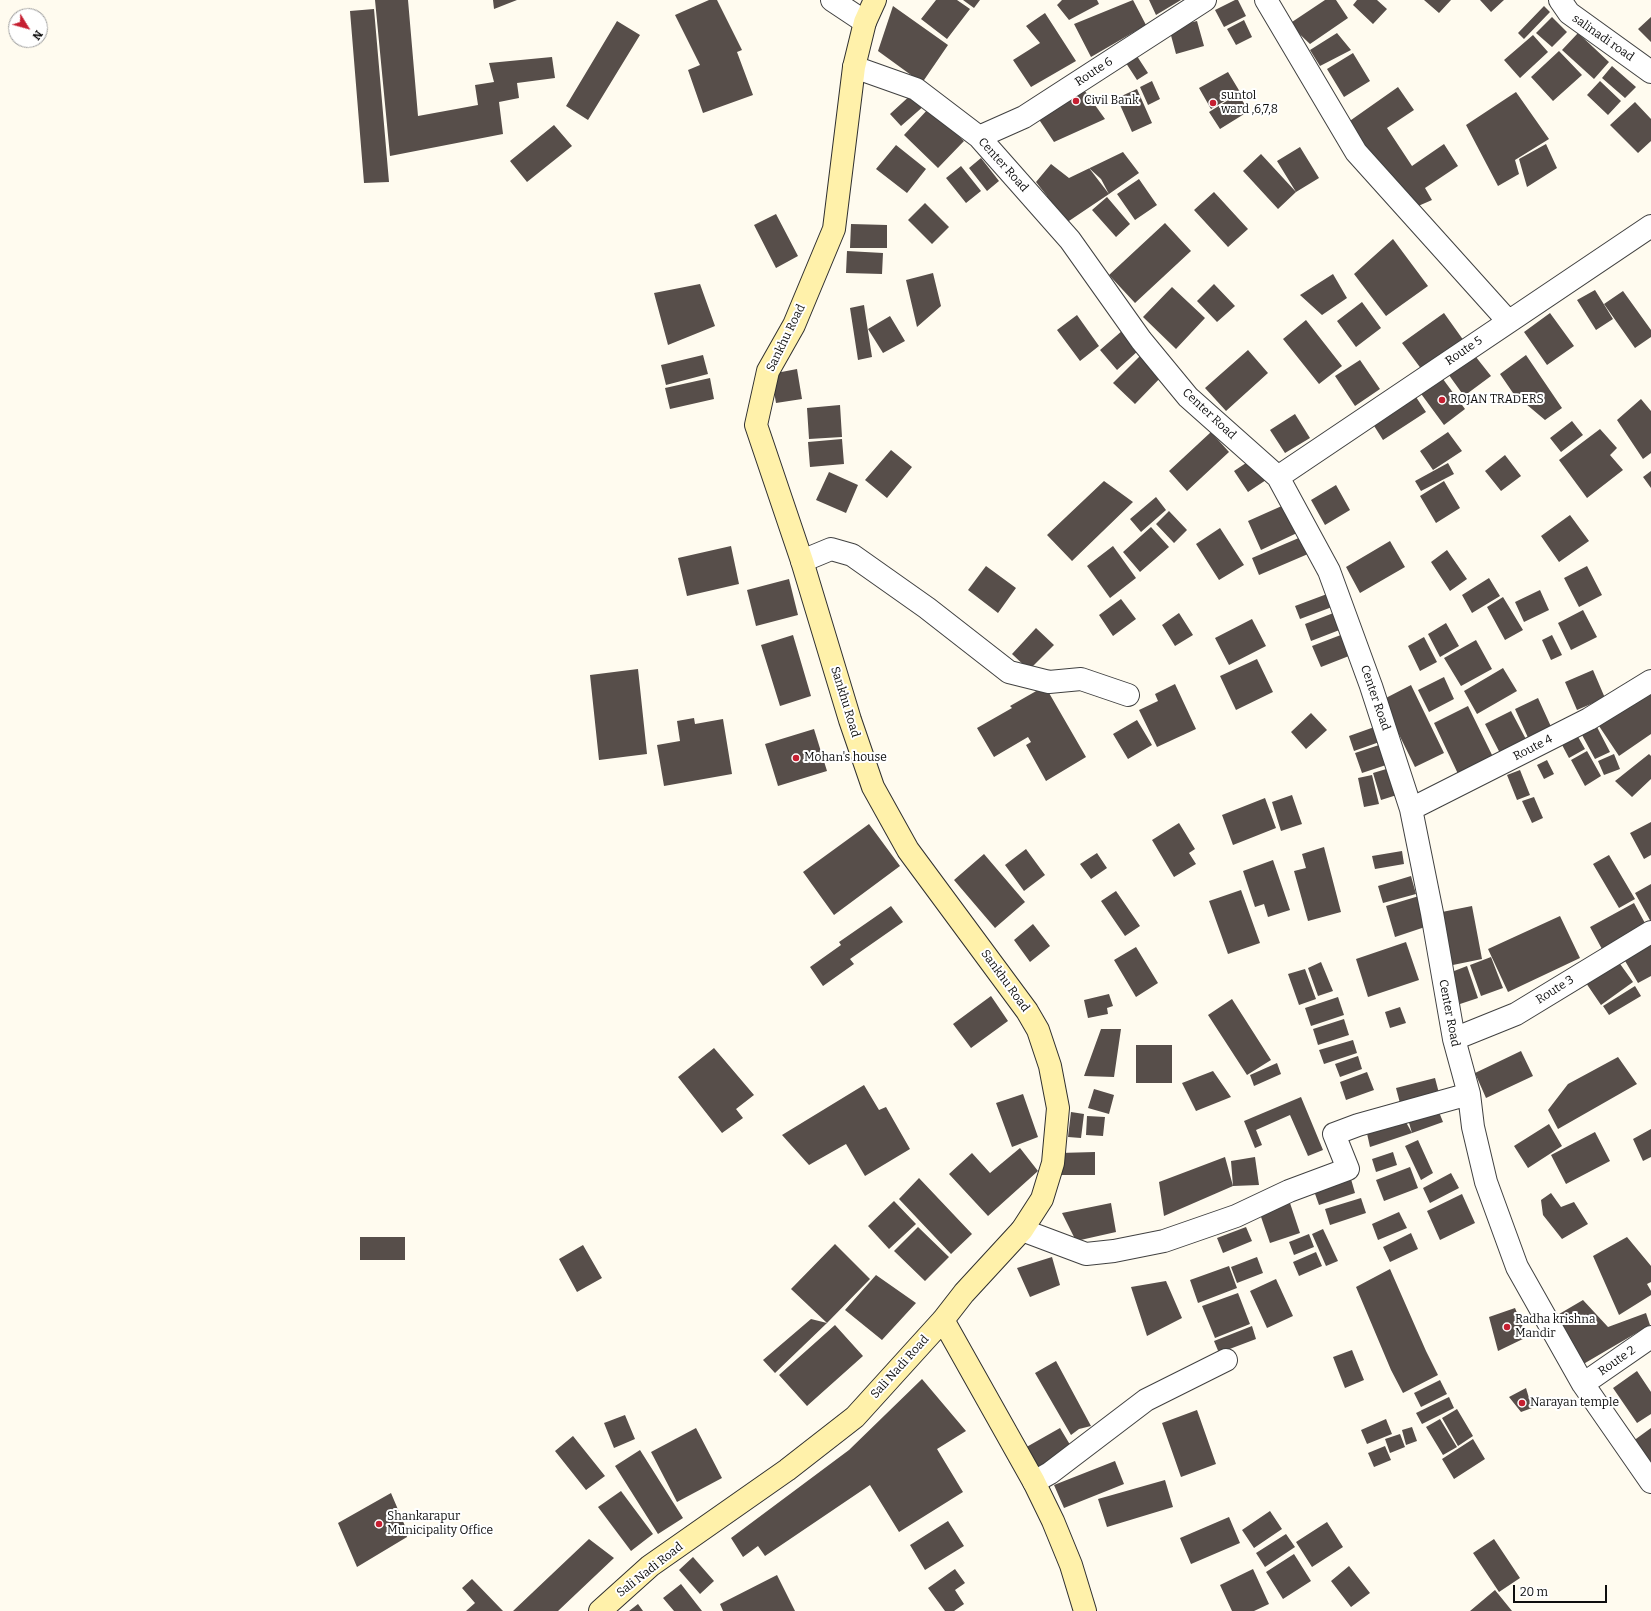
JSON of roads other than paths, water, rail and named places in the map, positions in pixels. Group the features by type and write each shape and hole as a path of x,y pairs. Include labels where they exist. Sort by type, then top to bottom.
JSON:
{"main road":[{"name":"Sankhu Road","path":"876,0 865,22 854,67 834,229 794,325 768,371 756,425 802,561 850,720 873,787 908,850 1027,1011 1038,1030 1050,1066 1058,1108 1053,1163 1042,1199 1022,1230 969,1288 943,1320"},
{"path":"943,1320 1034,1482 1053,1521 1065,1551 1085,1611"},
{"name":"Sali Nadi Road","path":"600,1611 650,1566 787,1470 855,1417 943,1320"}],"street":[{"path":"832,0 865,22"},
{"name":"Route 6","path":"979,137 1024,117 1205,0"},
{"path":"1266,0 1356,152 1508,322"},
{"name":"salinadi road","path":"1560,0 1568,14 1651,72"},
{"name":"Center Road","path":"854,67 916,89 979,137 1070,240 1140,340 1188,397 1278,477 1329,571 1371,686 1411,809 1432,913 1454,1039 1469,1094 1473,1127 1486,1182 1517,1267 1583,1384 1651,1482"},
{"name":"Route 5","path":"1278,477 1651,226"},
{"path":"802,561 831,549 852,555 927,608 1010,672 1049,682 1081,679 1128,694"},
{"name":"Route 4","path":"1411,809 1589,719 1651,681"},
{"name":"Route 3","path":"1454,1039 1516,1014 1651,932"},
{"path":"1022,1230 1086,1254 1114,1251 1164,1241 1236,1216 1289,1191 1348,1169 1334,1134 1358,1125 1469,1094"},
{"name":"Route 2","path":"1583,1384 1651,1337"},
{"path":"1034,1482 1050,1473 1146,1400 1226,1360"}],"place":[{"name":"Civil Bank","path":"1076,101"},
{"name":"suntol ward ,6,7,8","path":"1213,103"},
{"name":"ROJAN TRADERS","path":"1442,400"},
{"name":"Mohan's house","path":"796,758"},
{"name":"Radha krishna Mandir","path":"1507,1327"},
{"name":"Narayan temple","path":"1522,1403"},
{"name":"Shankarapur Municipality Office","path":"379,1524"}]}
